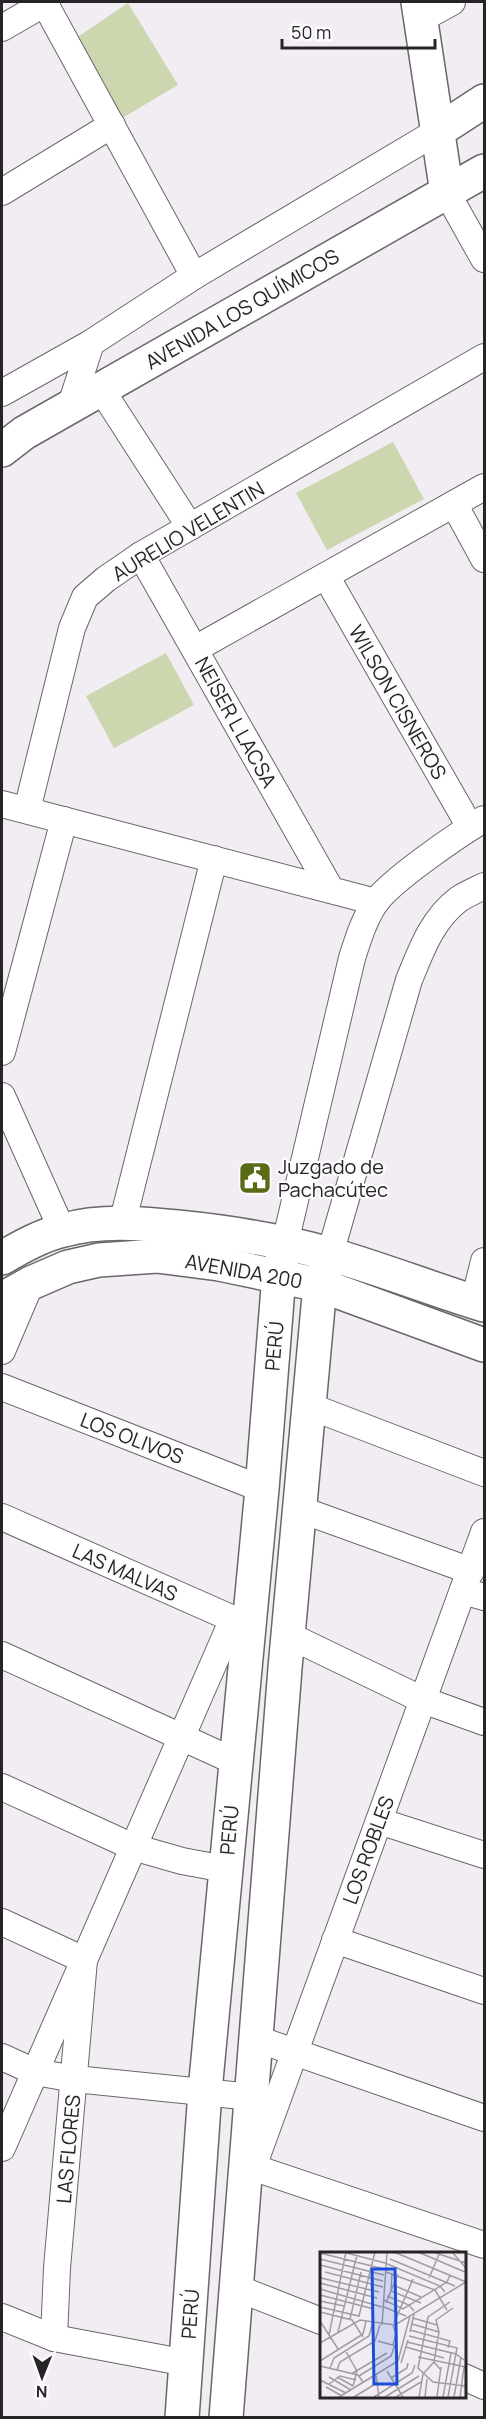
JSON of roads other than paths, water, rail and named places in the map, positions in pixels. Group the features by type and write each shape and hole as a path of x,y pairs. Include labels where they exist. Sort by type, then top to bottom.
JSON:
{"main road":[{"path":"419,10 447,193"},
{"path":"438,131 484,101"},
{"name":"AVENIDA LOS QUÍMICOS","path":"2,450 24,433 484,171"},
{"name":"AVENIDA 200","path":"2,1258 25,1245 62,1230 103,1223 202,1229 285,1243 330,1254 479,1303"},
{"name":"PERÚ","path":"181,2416 187,2363 205,2091 236,1762 241,1622 262,1489 279,1275 285,1243"},
{"name":"PERÚ","path":"228,2417 299,1509 320,1285 330,1254"},
{"name":"AVENIDA 200","path":"2,1299 31,1282 68,1267 122,1257 157,1256 219,1264 320,1285 484,1344"},
{"path":"222,1912 266,1916"}],"street":[{"path":"2,28 45,2 194,276"},
{"path":"419,10 452,2"},
{"path":"2,192 112,125"},
{"path":"2,393 91,343 194,276 438,131"},
{"path":"447,193 484,259"},
{"path":"70,408 91,343"},
{"name":"AURELIO VELENTIN","path":"27,810 72,628 85,597 106,579 141,555 484,357"},
{"path":"101,389 190,527"},
{"path":"195,650 484,487"},
{"path":"454,504 484,559"},
{"name":"NEISER L LACSA","path":"141,555 331,890"},
{"name":"WILSON CISNEROS","path":"326,576 477,823"},
{"path":"2,804 376,902"},
{"path":"2,1052 64,820"},
{"path":"285,1243 351,958 362,927 376,902 389,888 477,823"},
{"path":"122,1224 214,859"},
{"path":"330,1254 409,980 424,944 439,918 459,899 484,886"},
{"path":"2,1096 62,1230"},
{"path":"479,1303 484,1261"},
{"path":"2,1352 31,1282"},
{"name":"LOS OLIVOS","path":"2,1387 262,1489"},
{"path":"309,1406 484,1473"},
{"path":"299,1509 473,1586"},
{"name":"LAS MALVAS","path":"2,1517 241,1622"},
{"name":"LOS ROBLES","path":"249,2166 295,2051 423,1700 473,1586 484,1532"},
{"path":"2,2148 181,1737 241,1622"},
{"path":"288,1635 423,1700 484,1722"},
{"path":"2,1655 236,1762"},
{"path":"2,1787 133,1847 182,1861 225,1869"},
{"path":"379,1821 484,1855"},
{"path":"2,1922 84,1960"},
{"path":"335,1940 484,1991"},
{"name":"LAS FLORES","path":"54,2338 57,2268 84,1960"},
{"path":"257,2039 484,2118"},
{"path":"2,2057 35,2072 75,2079 252,2097"},
{"path":"249,2166 484,2245"},
{"path":"237,2288 320,2321"},
{"path":"2,2317 54,2338 187,2363"},
{"path":"465,2378 484,2386"}],"place":[{"name":"Juzgado de Pachacútec","path":"255,1178"}]}
